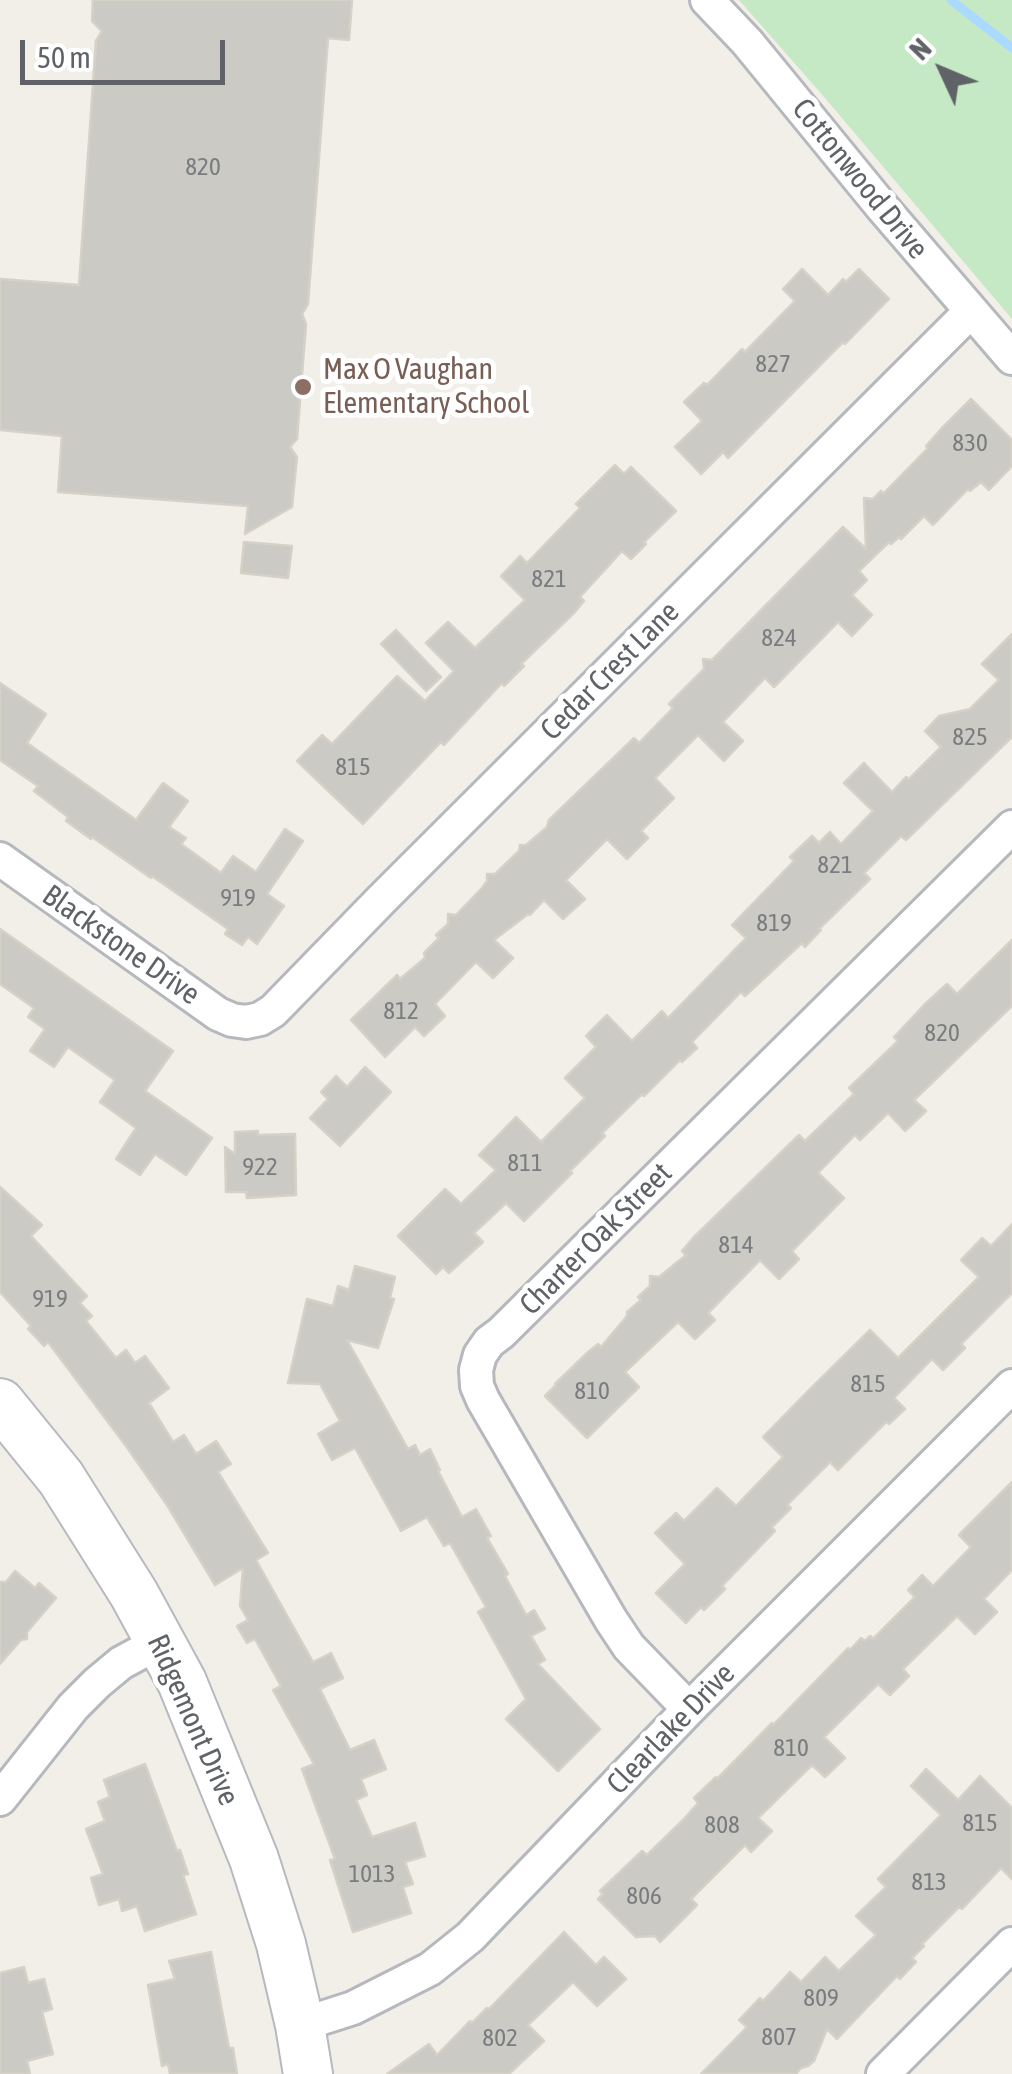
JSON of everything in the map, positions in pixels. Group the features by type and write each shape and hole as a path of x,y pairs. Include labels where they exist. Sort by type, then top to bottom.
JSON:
{"street":[{"name":"Cottonwood Drive","path":"707,0 747,42 1012,358"},
{"name":"Cedar Crest Lane","path":"246,1022 273,1012 970,312"},
{"name":"Charter Oak Street","path":"689,1709 629,1647 611,1620 483,1400 477,1386 480,1355 1012,827"},
{"name":"Blackstone Drive","path":"0,859 218,1014 246,1022"},
{"name":"Clearlake Drive","path":"300,2025 353,2008 430,1969 470,1937 689,1709 1012,1386"},
{"name":"Ridgemont Drive","path":"0,1402 61,1478 134,1594 182,1682 254,1859 281,1944 308,2074"},
{"path":"0,1800 96,1683 160,1642"},
{"path":"883,2074 1012,1944"}],"green space":[{"path":"739,0 1012,0 1012,319 825,98"}],"building":[{"path":"93,0 352,0 349,40 328,38 308,304 302,314 306,324 297,439 290,447 297,457 292,507 245,534 248,506 58,492 62,436 0,430 0,279 79,285 96,41 102,31 92,21"},
{"path":"802,269 828,295 859,269 889,299 728,458 723,452 701,474 675,447 702,421 684,402 742,349 745,352 795,301 783,289"},
{"path":"971,399 1012,440 1012,466 989,490 981,482 968,489 933,525 924,516 901,539 889,542 859,571 867,580 852,595 872,615 852,636 838,622 774,687 765,678 723,722 743,741 724,761 698,735 655,778 674,798 641,831 648,838 627,859 607,839 566,880 585,899 563,919 544,900 494,940 513,958 493,978 476,962 435,1004 445,1016 424,1036 415,1027 385,1057 351,1020 397,975 400,979 425,958 424,953 439,938 436,935 448,924 448,914 456,915 482,888 487,874 495,874 519,851 520,845 526,845 547,827 549,820 634,738 639,743 673,708 669,704 704,669 703,659 712,660 843,527 866,549 864,498 873,499 881,491 883,494"},
{"path":"615,465 624,474 631,467 676,511 631,559 622,551 580,597 584,601 574,613 521,664 524,666 504,686 502,683 444,745 441,742 363,824 297,761 322,735 332,744 397,676 425,701 454,671 426,643 448,622 475,648 525,600 501,576 520,556 527,563"},
{"path":"244,542 292,546 288,578 241,573"},
{"path":"396,630 441,677 426,691 381,644"},
{"path":"1012,634 1012,737 906,840 901,836 864,873 870,879 805,947 802,943 745,996 741,992 692,1042 697,1048 602,1133 605,1136 524,1221 506,1203 474,1233 483,1242 449,1273 443,1267 436,1274 398,1236 445,1189 461,1204 496,1170 479,1155 516,1117 541,1142 585,1098 565,1078 596,1047 586,1036 607,1015 632,1041 662,1011 668,1018 746,938 732,925 794,861 790,857 812,836 819,843 830,832 841,844 873,811 844,783 864,763 892,792 906,777 909,779 941,747 925,731 939,716 970,709 999,680 982,664"},
{"path":"0,683 46,714 27,743 136,820 163,783 188,801 169,827 186,838 181,844 221,873 233,856 256,872 285,829 303,841 267,894 284,906 257,944 248,937 242,945 225,934 228,929 91,839 34,791 38,786 0,760"},
{"path":"0,929 173,1051 145,1091 212,1138 186,1175 155,1154 140,1175 116,1159 136,1128 100,1102 115,1080 68,1047 54,1067 30,1051 45,1029 28,1017 34,1008 0,984"},
{"path":"1012,940 1012,1006 914,1100 926,1111 905,1131 888,1113 860,1140 855,1135 818,1173 844,1198 792,1251 799,1259 779,1279 760,1260 708,1313 715,1320 695,1339 678,1322 625,1372 639,1387 587,1438 545,1396 555,1384 598,1344 601,1347 641,1300 638,1297 650,1286 650,1276 659,1277 686,1255 682,1251 693,1238 799,1135 805,1141 854,1094 849,1088 898,1041 894,1037 925,1004 947,984 957,994"},
{"path":"365,1067 391,1092 340,1146 310,1118 328,1099 321,1092 336,1076 347,1087"},
{"path":"258,1131 258,1135 295,1134 296,1195 247,1198 246,1192 226,1192 225,1147 235,1154 235,1132"},
{"path":"0,1187 42,1225 31,1236 87,1296 80,1303 92,1316 86,1321 116,1358 126,1350 135,1363 145,1356 169,1388 149,1403 173,1442 184,1435 196,1454 216,1441 231,1464 218,1472 268,1553 256,1560 313,1662 331,1653 343,1678 320,1689 350,1750 374,1740 386,1769 361,1779 367,1795 356,1800 372,1837 415,1823 425,1856 405,1862 413,1884 403,1887 411,1913 353,1932 330,1860 335,1859 302,1769 314,1764 273,1690 281,1686 255,1639 247,1643 237,1626 248,1620 240,1606 243,1568 215,1585 126,1446 48,1342 44,1346 0,1292"},
{"path":"1012,1224 1012,1293 961,1344 965,1348 943,1370 932,1359 894,1398 905,1409 889,1424 886,1422 838,1470 830,1462 787,1505 791,1508 772,1527 775,1531 722,1586 725,1589 686,1623 656,1593 685,1564 655,1533 676,1513 684,1521 717,1488 736,1506 783,1457 763,1437 870,1330 898,1358 979,1277 961,1260 982,1238 991,1246"},
{"path":"355,1266 395,1277 390,1298 394,1299 378,1348 347,1340 408,1449 415,1445 420,1455 430,1449 462,1517 476,1509 526,1615 534,1610 545,1629 531,1636 545,1660 538,1664 600,1729 558,1771 506,1719 526,1699 478,1612 486,1607 450,1543 444,1546 427,1517 401,1531 355,1448 332,1460 318,1434 340,1421 320,1384 288,1383 307,1299 333,1306 338,1286 349,1290"},
{"path":"1012,1482 1012,1570 984,1599 997,1612 975,1634 957,1616 903,1669 909,1676 890,1695 878,1684 824,1737 845,1758 825,1777 812,1765 758,1818 772,1831 751,1852 745,1845 691,1899 697,1905 660,1942 655,1936 636,1937 598,1899 603,1894 600,1891 642,1851 647,1855 683,1820 698,1803 694,1798 848,1648 861,1638 873,1639 915,1597 908,1590 922,1575 933,1586 971,1547 959,1535"},
{"path":"15,1571 35,1588 39,1583 56,1598 27,1632 27,1639 21,1640 0,1664 0,1582 6,1582"},
{"path":"145,1764 177,1851 180,1850 188,1874 183,1875 196,1914 145,1931 137,1906 122,1911 119,1899 99,1905 91,1878 103,1874 86,1829 105,1821 98,1802 110,1797 104,1780"},
{"path":"926,1769 958,1800 980,1776 1012,1808 1012,1879 1001,1868 922,1944 912,1958 916,1962 900,1979 897,1976 837,2039 827,2029 814,2061 796,2074 701,2074 747,2027 739,2020 790,1972 801,1982 825,1957 839,1971 876,1935 856,1916 886,1887 878,1879 941,1815 911,1786"},
{"path":"564,1932 596,1965 604,1957 626,1979 597,2006 573,1982 528,2025 544,2041 509,2074 387,2074 429,2044 437,2055 470,2021 489,2009"},
{"path":"211,1952 237,2074 170,2074 168,2064 162,2066 148,1985 175,1979 169,1961"},
{"path":"24,1967 28,1983 44,1979 52,2009 42,2012 53,2054 27,2061 30,2074 0,2074 0,1973"}],"waterway":[{"path":"951,0 1012,48"}],"place":[{"name":"Max O Vaughan Elementary School","path":"303,387"}]}
